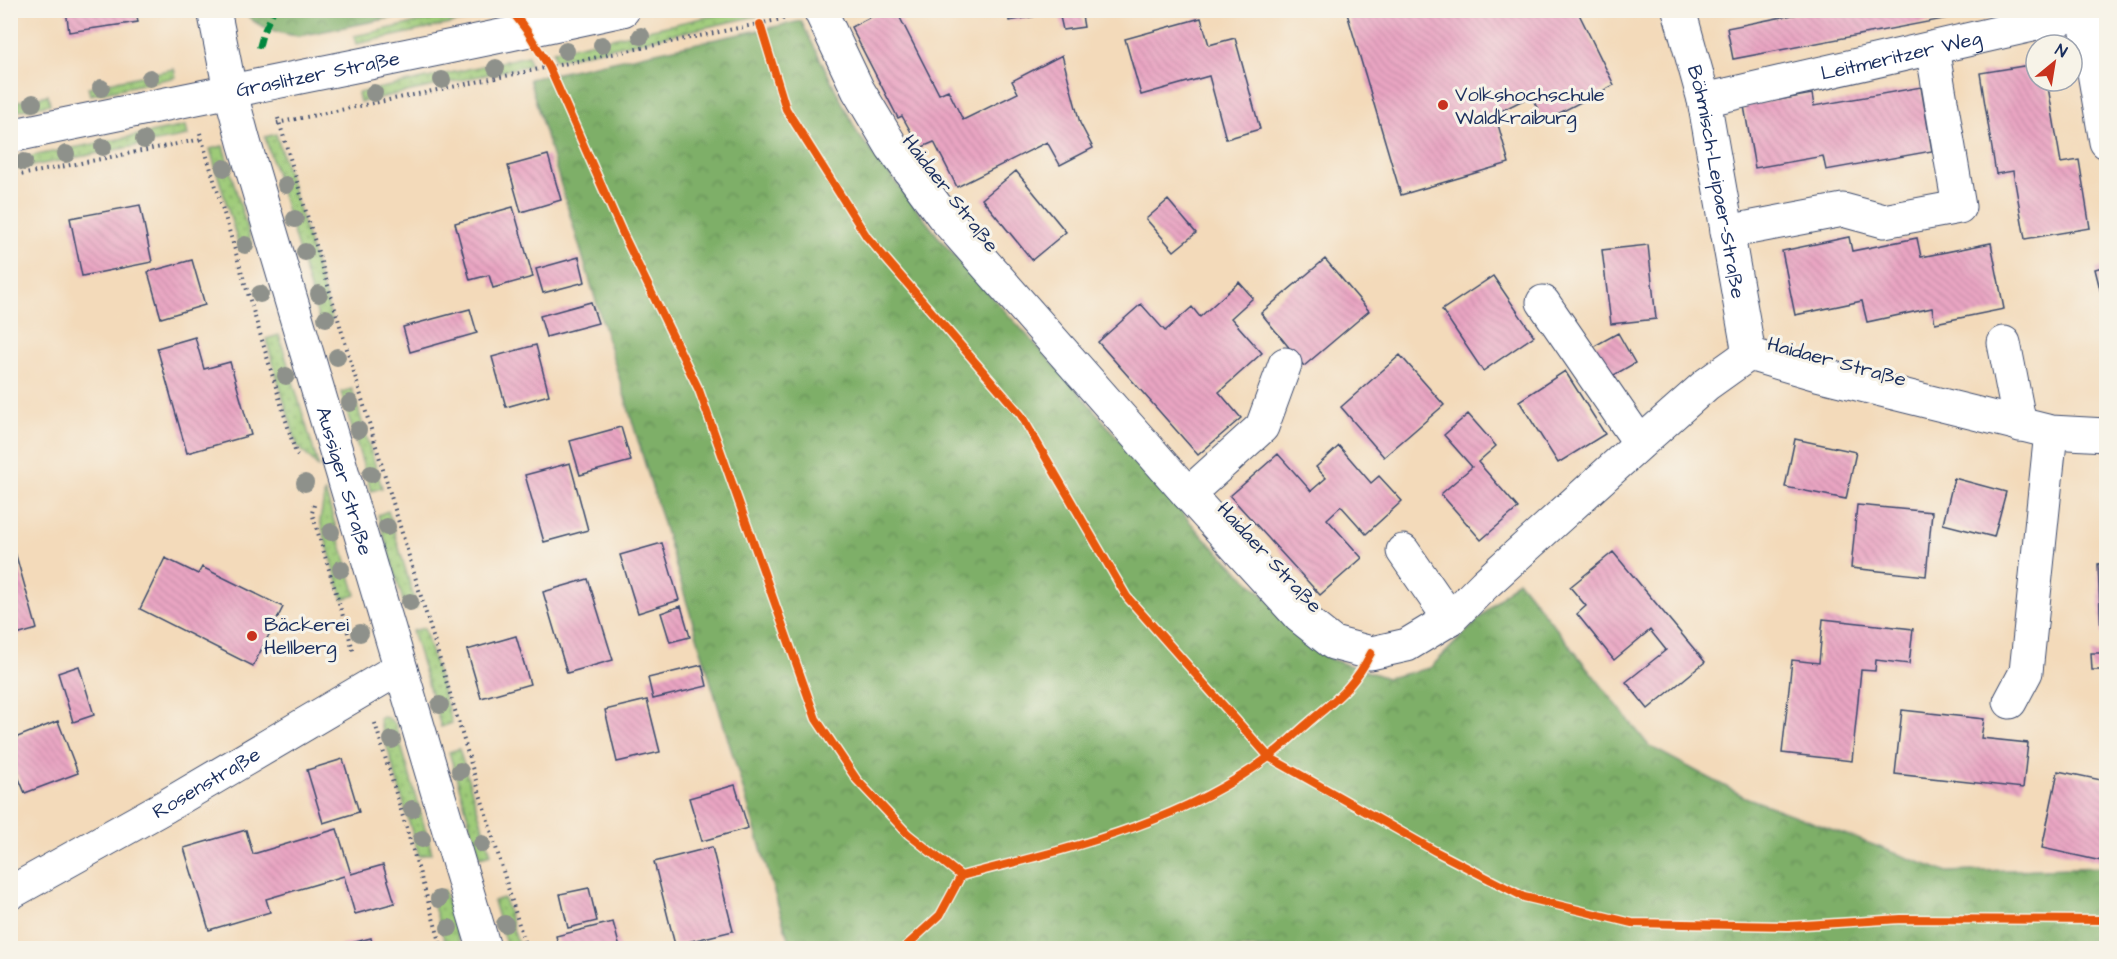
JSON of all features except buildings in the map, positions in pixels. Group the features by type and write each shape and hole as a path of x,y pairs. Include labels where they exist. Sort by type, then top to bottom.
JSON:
{"street":[{"name":"Aussiger Straße","path":"214,10 230,90 241,131 484,948"},
{"name":"Graslitzer Straße","path":"10,136 192,97 451,48 623,10"},
{"name":"Haidaer Straße","path":"820,11 858,90 875,119 892,147 942,216 1299,616 1333,643 1371,653 1407,645 1450,619 1640,443 1707,384 1749,354 1816,374 2035,428 2106,435"},
{"name":"Böhmisch-Leipaer-Straße","path":"1686,12 1749,354"},
{"path":"2091,12 2106,142"},
{"name":"Leitmeritzer Weg","path":"1704,100 1932,48 1987,23 2091,12"},
{"path":"1727,232 1844,210 1884,221 1959,207 1932,48"},
{"path":"1543,302 1640,443"},
{"path":"2004,343 2035,428 2026,672 2010,702"},
{"path":"1188,494 1262,427 1285,364"},
{"path":"1403,551 1450,619"},
{"name":"Rosenstraße","path":"10,893 166,806 400,668"}],"path":[{"path":"10,177 820,11"},
{"path":"268,83 526,948"},
{"path":"192,97 202,139 296,454 301,460"},
{"path":"315,496 312,513 442,948"}],"green space":[{"path":"244,11 427,11 299,36 268,29 248,17"},
{"path":"471,11 500,11 501,13 356,44 354,36"},
{"path":"734,11 780,11 555,60 553,51"},
{"path":"801,21 858,134 943,243 1076,389 1202,536 1330,659 1387,678 1430,668 1518,580 1649,746 1745,797 1946,872 2106,867 2106,948 791,948 529,79"},
{"path":"528,56 530,65 360,102 358,93"},
{"path":"174,69 176,77 90,95 88,87"},
{"path":"48,95 50,104 11,112 11,103"},
{"path":"186,126 188,136 11,170 11,160"},
{"path":"276,134 332,320 320,323 265,137"},
{"path":"223,146 252,245 240,249 210,149"},
{"path":"279,335 319,468 297,445 266,339"},
{"path":"352,389 382,488 371,491 341,392"},
{"path":"325,491 356,595 343,599 320,521"},
{"path":"388,511 417,608 406,611 378,515"},
{"path":"424,628 452,723 441,727 412,631"},
{"path":"388,718 395,724 432,853 419,856 379,719"},
{"path":"459,749 491,854 480,857 449,752"},
{"path":"444,890 461,948 447,948 430,894"},
{"path":"504,898 519,948 507,948 493,901"}],"marked path":[{"path":"259,48 274,10"}],"cycle path":[{"path":"511,10 549,67 623,234 699,390 816,719 857,780 908,834 961,876"},
{"path":"760,24 786,109 867,237 1021,415 1127,597 1269,757 1435,851 1524,897 1632,923 1789,926 1901,919 2106,920"},
{"path":"904,948 940,915 961,876 1122,831 1161,817 1236,780 1275,752 1336,699 1358,675 1371,653"}],"place":[{"name":"Volkshochschule Waldkraiburg","path":"1443,105"},
{"name":"Bäckerei Hellberg","path":"252,636"}]}
